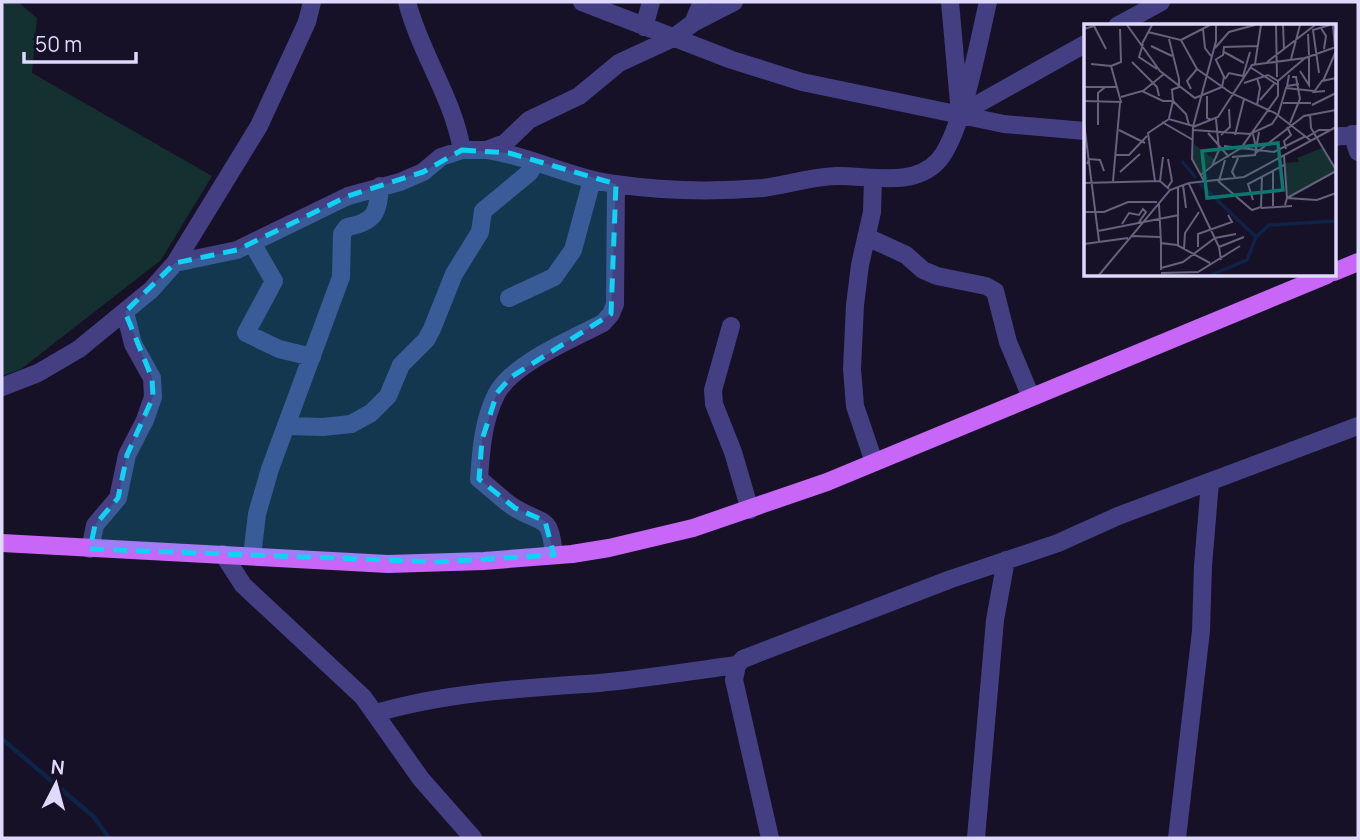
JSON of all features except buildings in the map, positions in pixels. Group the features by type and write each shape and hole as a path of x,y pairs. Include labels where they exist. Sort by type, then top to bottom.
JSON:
{"main road":[{"path":"1336,271 1358,262"},
{"path":"2,543 388,564 484,561 609,548 648,540 750,510 874,462 1325,276"}],"street":[{"path":"2,387 38,373 79,349 151,290 175,263 259,126 307,22 312,2"},
{"path":"407,2 414,28 457,123 462,150"},
{"path":"582,2 732,60 802,82 1004,124 1084,131"},
{"path":"644,27 651,2"},
{"path":"693,23 702,2"},
{"path":"487,150 505,143 529,120 579,96 619,63 673,38 693,23 734,2"},
{"path":"950,2 960,114"},
{"path":"175,263 237,250 348,196 423,172 441,157 462,150 509,153 592,180 616,184 709,190 779,186 811,177 873,178 918,175 929,169 947,150 960,114 988,2"},
{"path":"1121,24 1161,2"},
{"path":"960,114 1084,45"},
{"path":"1348,135 1358,152"},
{"path":"287,426 323,427 351,424 371,413 388,396 401,365 426,340 432,329 454,274 480,232 483,211 530,172 535,163"},
{"path":"873,178 872,212 860,265 855,305 852,369 855,406 874,462"},
{"path":"509,298 554,277 573,250 592,180"},
{"path":"554,555 552,533 545,521 515,508 479,479 482,440 497,393 511,377 533,360 603,323 611,314 615,304 616,184"},
{"path":"252,556 260,501 270,469 341,277 342,234 347,227 367,222 374,215 379,205 380,186"},
{"path":"867,237 905,255 923,270 937,276 986,286 995,291 1009,342 1031,397"},
{"path":"251,243 274,281 246,333 279,349 312,357"},
{"path":"90,549 95,525 118,499 127,455 145,420 153,397 152,378 133,344 125,312"},
{"path":"731,326 713,390 713,404 733,452 750,510"},
{"path":"376,713 403,705 453,697 601,683 737,665 751,654 1058,543 1118,516 1358,426"},
{"path":"1177,838 1201,631 1210,482"},
{"path":"223,554 243,585 363,697 421,779 473,838"},
{"path":"976,838 995,620 1006,560"},
{"path":"737,665 734,680 736,692 770,838"}],"highlighted area":[{"path":"462,150 509,153 616,184 611,314 511,377 497,393 482,440 479,479 515,508 545,521 554,555 438,562 90,549 95,525 118,498 127,455 153,397 152,378 125,312 175,263 237,250 348,196 423,172"}],"green space":[{"path":"2,2 18,2 37,18 32,73 212,176 161,260 21,369 2,376"}],"waterway":[{"path":"2,739 94,817 109,838"}]}
